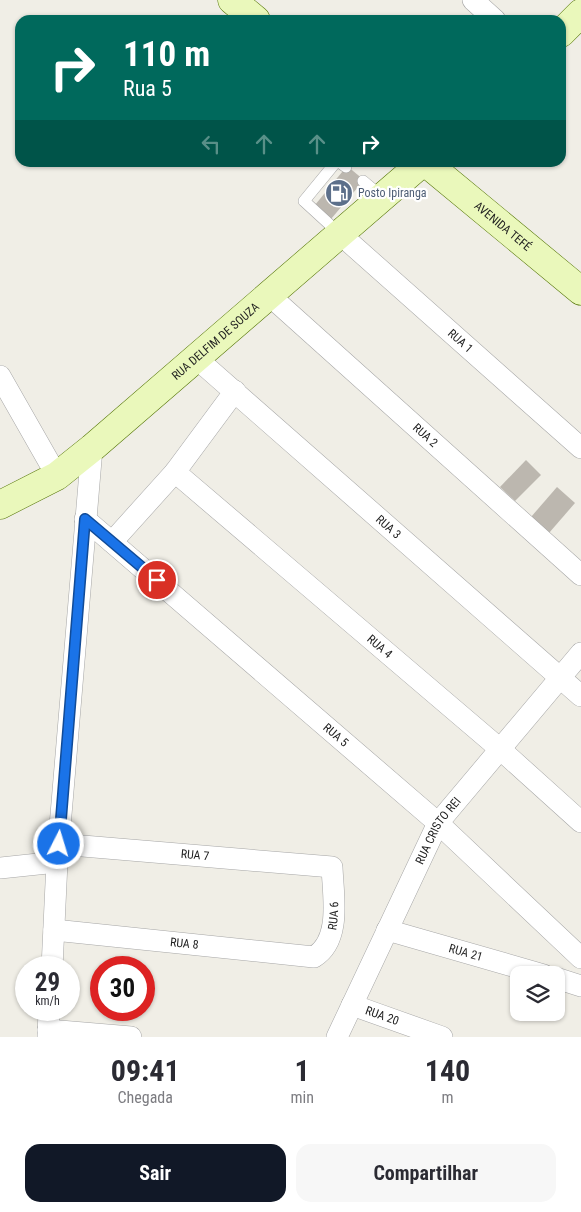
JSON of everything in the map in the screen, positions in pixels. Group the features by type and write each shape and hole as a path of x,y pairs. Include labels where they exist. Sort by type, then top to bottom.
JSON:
{"street":[{"path":"232,0 250,15"},
{"path":"473,0 490,15"},
{"path":"566,28 581,13"},
{"name":"RUA DELFIM DE SOUZA","path":"0,504 57,476 92,448 340,234 372,189 414,167"},
{"name":"AVENIDA TEFÉ","path":"430,167 581,291"},
{"name":"RUA 1","path":"340,234 581,448"},
{"name":"RUA 2","path":"269,295 581,576"},
{"name":"RUA 3","path":"196,358 581,696"},
{"path":"0,376 57,476"},
{"path":"112,542 175,472 235,391"},
{"path":"53,956 58,853 92,448"},
{"name":"RUA 4","path":"175,472 500,749 581,822"},
{"name":"RUA 5","path":"85,519 438,823 581,958"},
{"name":"RUA CRISTO REI","path":"337,1037 438,823 581,653"},
{"name":"RUA 7","path":"0,868 58,853 332,867"},
{"name":"RUA 6","path":"314,957 324,951 331,934 334,912 332,867"},
{"name":"RUA 8","path":"54,930 314,957"},
{"name":"RUA 21","path":"387,930 513,966"},
{"path":"565,981 581,986"},
{"name":"RUA 20","path":"352,1006 442,1037"},
{"path":"48,1026 131,1037"}],"lane":[{"path":"337,167 304,201 340,234"}],"building":[{"name":"Posto Ipiranga","path":"346,167 364,180 331,219 315,205"},
{"path":"526,460 541,475 515,501 500,487"},
{"path":"557,487 575,503 549,533 531,517"}],"place":[{"name":"Posto Ipiranga","path":"339,193"}],"route":[{"path":"59,844 85,519 157,580"}]}
